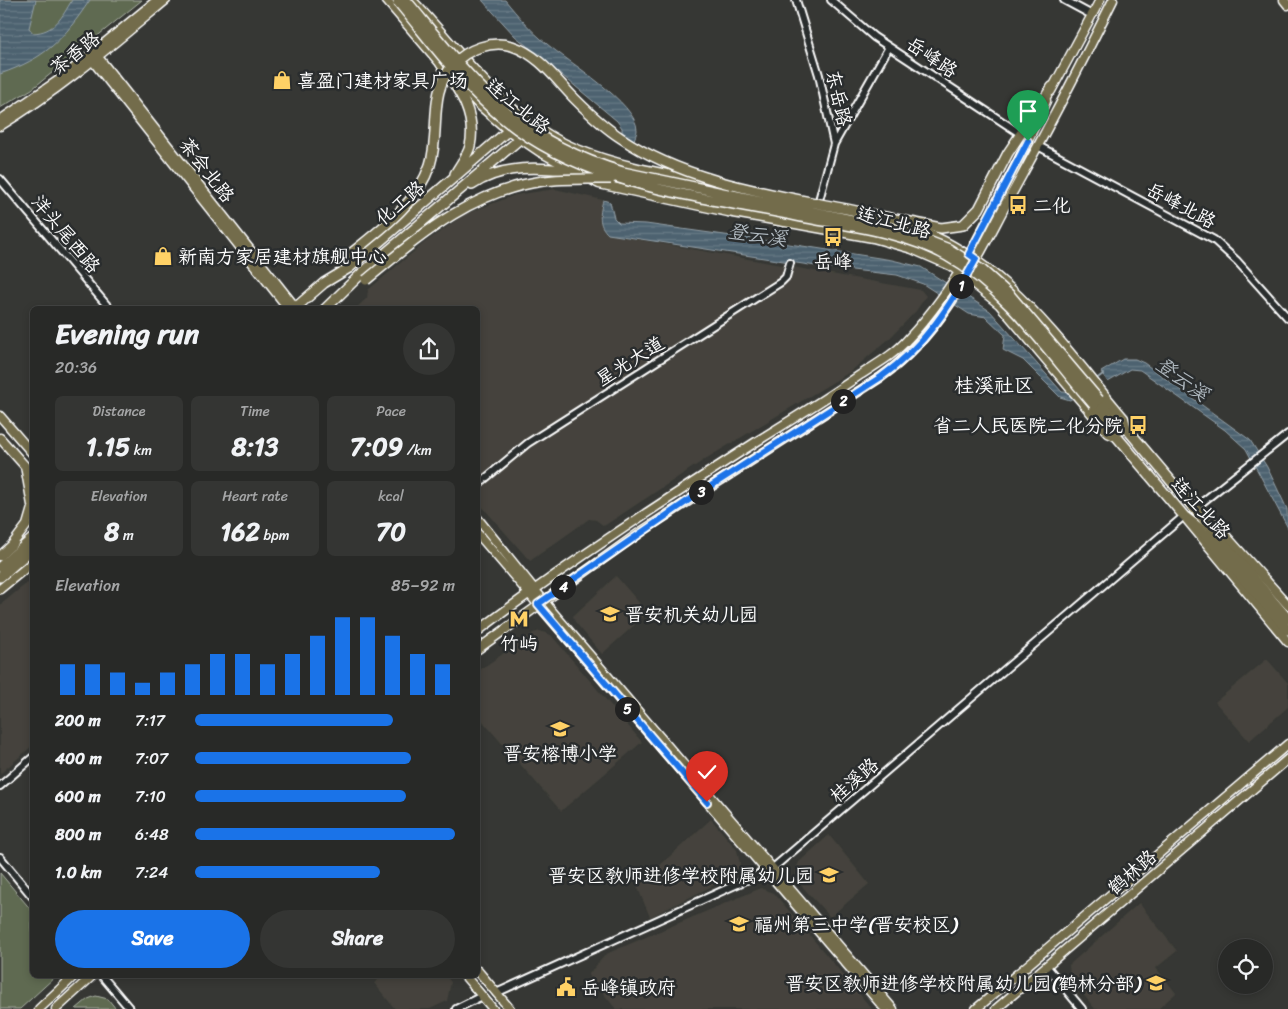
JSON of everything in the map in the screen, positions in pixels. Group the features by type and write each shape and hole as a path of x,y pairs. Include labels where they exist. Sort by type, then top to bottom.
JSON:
{"highway":[{"name":"连江北路","path":"400,1 466,83 498,115 532,140 559,156 620,179 897,236 946,255 978,276 1005,301 1096,403 1118,423 1127,428 1195,508 1214,539 1288,630"},
{"name":"连江北路","path":"400,1 486,94 520,124 562,150 622,172 900,230 949,249 997,283 1096,403 1117,437 1184,516 1214,539 1288,619"},
{"path":"324,283 342,261 406,205 423,181 434,145 438,91 445,76 454,63 467,53 494,44 510,46 534,57 600,122 621,138 668,164 698,175 941,228 959,226 970,220 979,209 1008,153 1052,87"},
{"path":"440,64 461,93 471,118 469,149 452,180"},
{"name":"化工路","path":"295,306 324,283 349,268 524,118"},
{"name":"化工路","path":"329,306 361,274 535,126"},
{"path":"429,216 476,183 497,173 527,168 575,170"},
{"path":"336,300 366,280 441,220 471,202 505,189 543,181 620,179"},
{"path":"861,212 900,230"},
{"path":"0,567 30,541"},
{"path":"0,577 30,551"}],"main road":[{"name":"茶香路","path":"0,120 93,57 157,0"},
{"name":"茶香路","path":"0,126 45,97 166,0"},
{"path":"386,0 440,64 478,104 509,131 520,139 609,188 891,243 917,251 959,271 1003,308 1108,433 1117,437"},
{"path":"412,0 491,88 524,118 576,149 629,166 818,204 909,226 941,238 973,256 1002,279 1026,304 1124,418 1127,428"},
{"path":"480,648 541,602 685,503 895,367 912,352 937,324 966,276 973,256 1052,87 1100,0"},
{"path":"480,629 532,590 889,356 917,330 944,295 959,271 973,256 1038,146 1113,0"},
{"path":"1284,0 1288,5"},
{"name":"茶会北路","path":"93,57 291,306"},
{"path":"0,416 30,451"},
{"path":"0,438 30,472"},
{"path":"24,464 30,496"},
{"path":"1195,508 1209,517 1288,606"},
{"path":"11,546 27,525 30,514"},
{"path":"1184,516 1288,642"},
{"path":"480,522 541,602 770,870 885,1009"},
{"path":"0,556 30,529"},
{"path":"480,536 532,590"},
{"path":"0,589 30,565"},
{"path":"976,1009 1288,744"},
{"name":"鹤林路","path":"996,1009 1006,1006 1047,967 1288,759"},
{"path":"770,870 893,1009"},
{"path":"480,973 510,1009"},
{"path":"39,1009 72,978"},
{"path":"56,1009 90,978"},
{"path":"467,978 493,1009"}],"street":[{"name":"东岳路","path":"796,0 819,76 834,144 818,204"},
{"name":"岳峰路","path":"831,0 889,47 1020,134"},
{"path":"1064,0 1092,15"},
{"path":"834,144 889,47"},
{"name":"岳峰北路","path":"1038,146 1214,240 1238,261 1288,318"},
{"name":"洋头尾西路","path":"0,180 107,306"},
{"name":"星光大道","path":"481,482 528,443 781,282 786,277 790,263"},
{"path":"1195,508 1288,434"},
{"name":"桂溪路","path":"496,993 770,870 1184,516"},
{"path":"0,786 30,760"},
{"path":"0,858 30,894"},
{"path":"1047,967 1082,1009"},
{"path":"104,978 130,1009"},
{"path":"456,1009 482,996"}],"shaded area":[{"path":"555,189 603,200 599,219 603,230 608,234 921,290 926,296 916,311 889,339 850,372 707,458 604,526 596,520 589,519 530,561 480,504 480,306 358,306 367,298 368,290 424,243 465,214 515,195"},
{"name":"晋安机关幼儿园","path":"616,576 648,613 602,654 575,622 573,616"},
{"path":"30,581 30,748 0,774 0,605"},
{"name":"晋安榕博小学","path":"540,631 551,635 642,742 561,811 480,718 480,670 533,633"},
{"path":"1267,659 1288,683 1288,707 1249,741 1215,702"},
{"path":"711,819 737,850 740,863 739,868 722,881 650,917 637,886"},
{"name":"晋安区教师进修学校附属幼儿园","path":"829,835 869,884 830,917 797,881 796,869 799,862"},
{"name":"福州第三中学(晋安校区)","path":"761,888 774,893 872,1009 616,1009 588,975 606,954"},
{"path":"1139,903 1177,951 1156,968 1176,993 1158,1009 1095,1009 1070,978 1069,965"},
{"path":"380,978 448,978 451,982 447,1001 430,1009 395,1009 374,983"}],"green space":[{"path":"0,0 142,0 32,89 0,108"},
{"path":"0,873 30,909 30,978 54,978 20,1009 0,1009"},
{"path":"96,996 108,999 116,1009 76,1009 88,999"}],"water":[{"path":"0,0 36,0 29,28 33,33 52,27 61,18 72,0 90,0 62,37 52,46 30,61 0,74"},
{"path":"482,0 505,0 541,39 614,95 634,119 637,130 634,140 622,132 622,128 617,121 515,36"},
{"path":"603,200 610,202 614,218 619,223 646,224 796,245 892,260 921,267 990,311 1062,392 1080,393 1070,400 1060,397 1023,360 1003,350 1005,335 986,317 969,314 923,284 897,275 816,266 608,234 601,222 600,214"},
{"path":"1123,359 1135,359 1144,363 1250,440 1267,467 1287,509 1288,528 1246,449 1225,430 1140,370 1130,369 1108,382 1101,372"}],"waterway":[{"name":"登云溪","path":"1095,380 1103,374"}],"place":[{"name":"喜盈门建材家具广场","path":"282,80"},
{"name":"二化","path":"1018,205"},
{"name":"岳峰","path":"833,237"},
{"name":"新南方家居建材旗舰中心","path":"163,256"},
{"name":"省二人民医院二化分院","path":"1138,425"},
{"name":"晋安机关幼儿园","path":"610,614"},
{"name":"竹屿","path":"519,619"},
{"name":"晋安榕博小学","path":"560,729"},
{"name":"晋安区教师进修学校附属幼儿园","path":"829,875"},
{"name":"福州第三中学(晋安校区)","path":"739,924"},
{"name":"晋安区教师进修学校附属幼儿园(鹤林分部)","path":"1156,983"},
{"name":"岳峰镇政府","path":"566,987"}],"district":[{"name":"桂溪社区","path":"994,385"}],"route":[{"path":"707,802 538,604 739,467 881,377 907,358 937,324 960,288 976,259 969,254 976,244 1028,141"}]}
